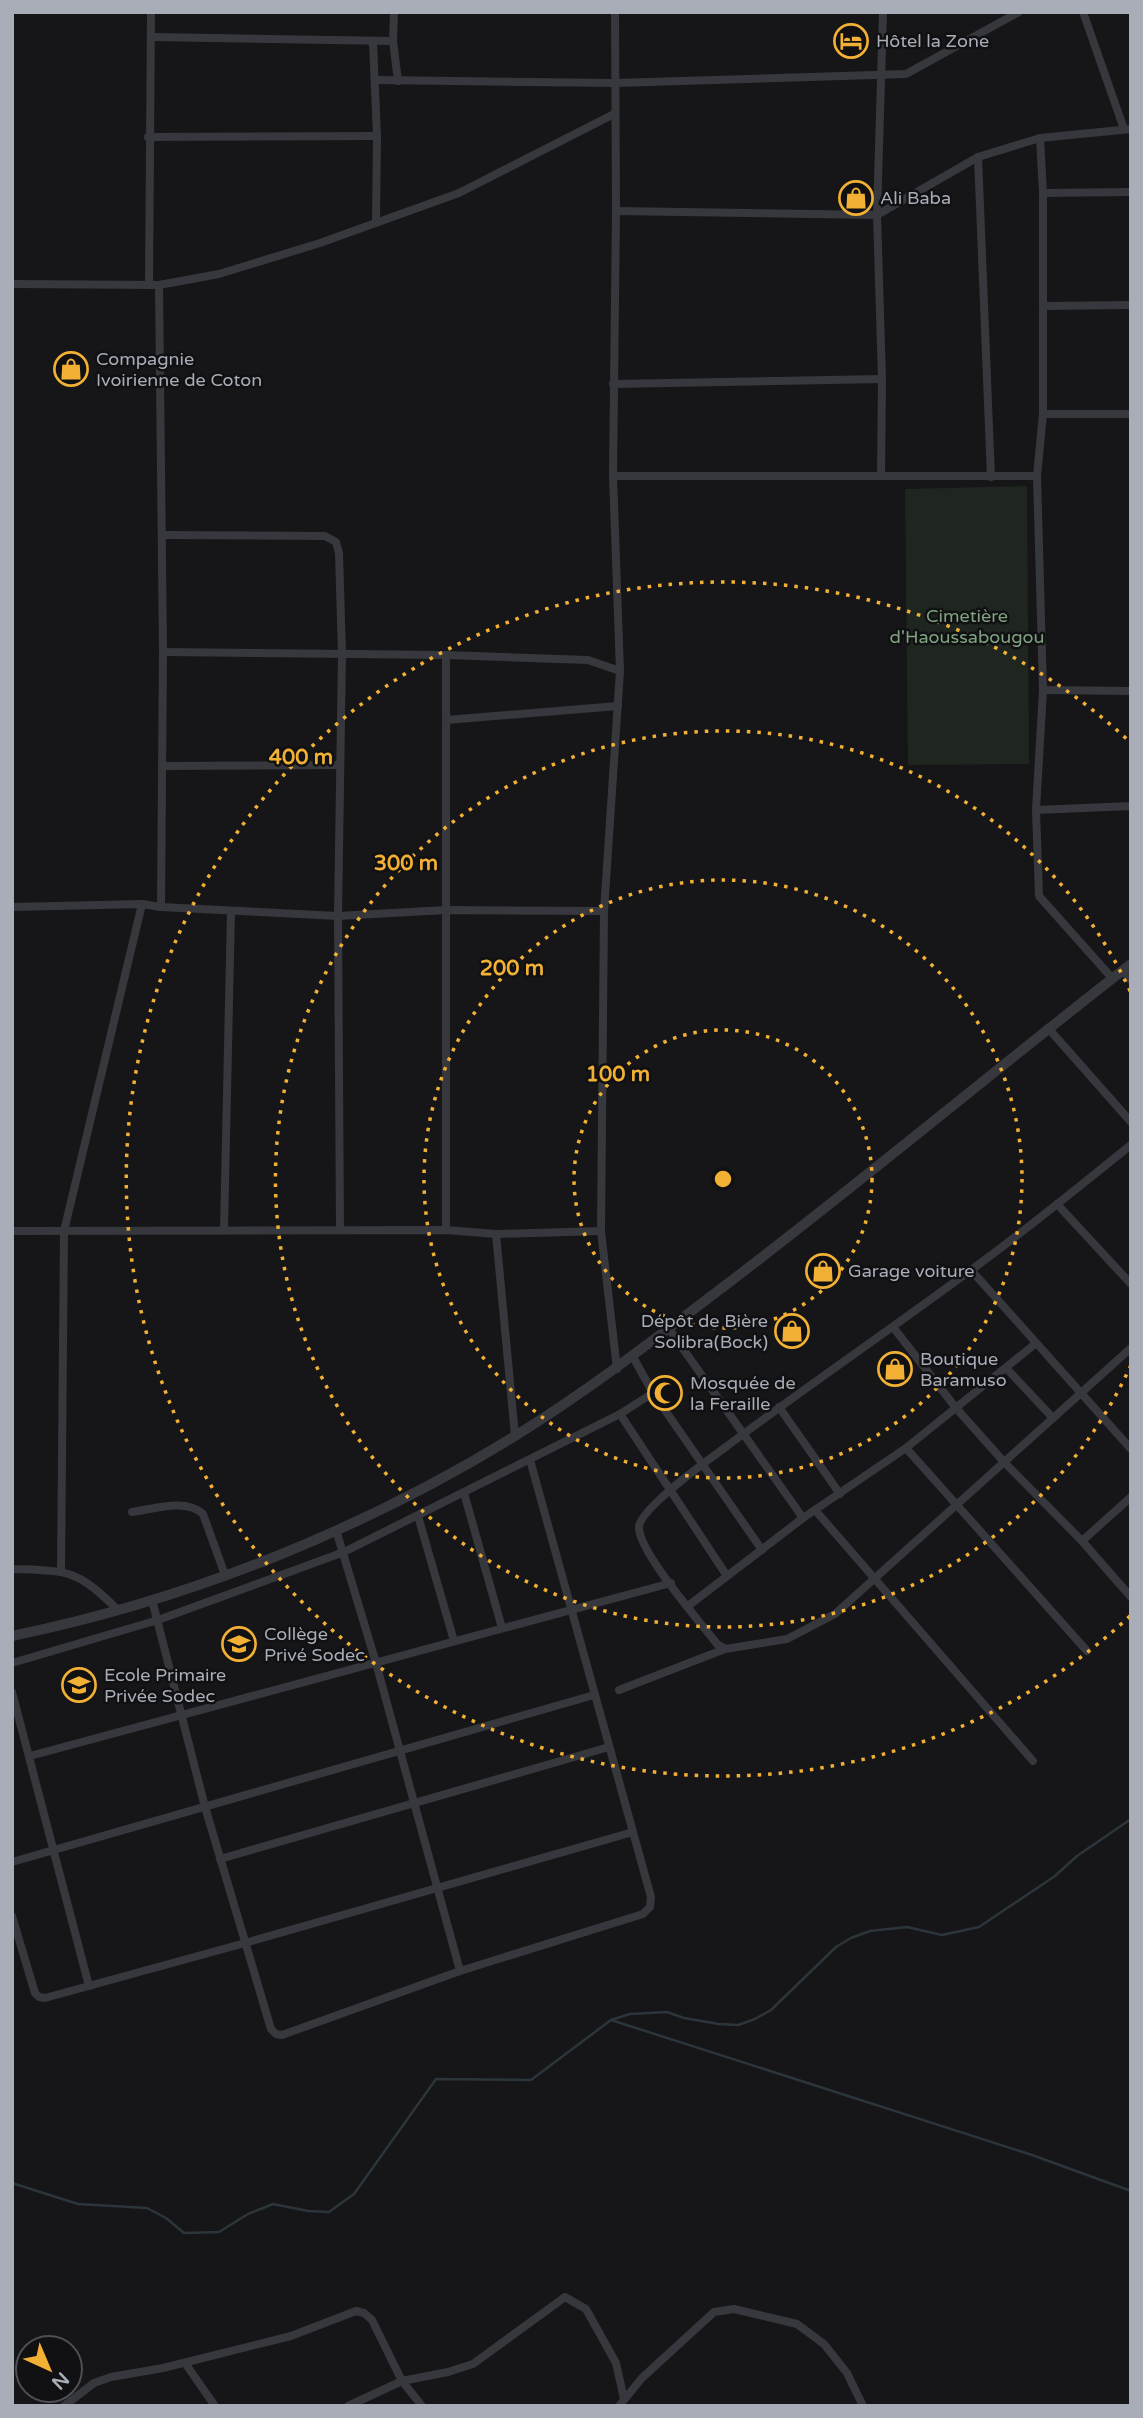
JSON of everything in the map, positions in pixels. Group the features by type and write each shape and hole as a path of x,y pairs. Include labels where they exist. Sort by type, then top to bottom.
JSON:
{"street":[{"path":"149,285 151,12"},
{"path":"394,12 393,41 398,81"},
{"path":"615,12 613,476 620,671 604,911 601,1231 617,1369"},
{"path":"881,476 882,379 877,215 883,12"},
{"path":"376,80 615,83 910,73 1019,12"},
{"path":"616,211 877,215 978,157 1040,138 1127,129 1083,12"},
{"path":"152,37 393,41"},
{"path":"373,41 377,136 376,222"},
{"path":"12,284 159,285 232,271 320,243 459,193 614,114"},
{"path":"148,137 377,136"},
{"path":"1040,138 1043,193 1043,414 1037,476 1043,690 1037,810 1039,896 1112,978"},
{"path":"978,157 991,477"},
{"path":"1043,193 1131,192"},
{"path":"159,285 163,652 161,907"},
{"path":"1043,306 1131,305"},
{"path":"613,384 882,379"},
{"path":"1043,414 1131,414"},
{"path":"613,476 1037,476"},
{"path":"162,535 325,536 336,542 340,553 340,1230"},
{"path":"163,652 446,655 589,660 620,671"},
{"path":"446,655 446,1230"},
{"path":"1043,690 1131,691"},
{"path":"446,720 618,706"},
{"path":"163,766 339,765"},
{"path":"1037,810 1131,806"},
{"path":"12,908 142,904 338,916 446,910 604,911"},
{"path":"61,1570 64,1231 142,904"},
{"path":"224,1230 231,911"},
{"path":"12,1636 118,1610 225,1575 336,1530 413,1493 514,1436 633,1357 807,1223 1126,967 1131,980"},
{"path":"1048,1028 1131,1122"},
{"path":"724,1649 717,1644 645,1549 639,1528 641,1519 669,1491 704,1464 971,1270 1131,1145"},
{"path":"1057,1203 1131,1284"},
{"path":"12,1231 446,1230 496,1234 601,1231"},
{"path":"496,1234 514,1436"},
{"path":"971,1270 1131,1449"},
{"path":"893,1327 956,1408 1131,1597"},
{"path":"669,1329 803,1518"},
{"path":"688,1606 803,1518 906,1448 1007,1369 1035,1343"},
{"path":"618,1689 724,1649 787,1639 835,1614 1131,1348"},
{"path":"633,1357 653,1393 762,1550"},
{"path":"1007,1369 1053,1418"},
{"path":"12,1663 158,1620 344,1552 620,1414 653,1393"},
{"path":"779,1407 839,1493"},
{"path":"620,1414 727,1576"},
{"path":"906,1448 1087,1651"},
{"path":"152,1600 205,1807 271,2029 276,2034 282,2035 460,1971 643,1914 650,1907 651,1897 530,1460"},
{"path":"464,1493 502,1628"},
{"path":"1082,1541 1131,1497"},
{"path":"132,1512 187,1505 197,1508 203,1514 225,1575"},
{"path":"815,1510 1033,1761"},
{"path":"418,1516 454,1641"},
{"path":"336,1530 376,1663 460,1971"},
{"path":"12,1569 61,1570 79,1576 118,1610"},
{"path":"30,1756 671,1583"},
{"path":"12,1692 89,1986"},
{"path":"12,1862 594,1695"},
{"path":"220,1859 609,1747"},
{"path":"12,1916 35,1993 39,1997 53,1996 633,1832"},
{"path":"348,2406 402,2381 473,2364 565,2297 586,2309 616,2362 621,2402"},
{"path":"621,2402 642,2378 714,2312 734,2309 796,2324 824,2344 847,2373 863,2406"},
{"path":"64,2406 94,2383 111,2377 291,2336 356,2311 364,2313 372,2320 402,2381 422,2406"},
{"path":"185,2362 215,2406"}],"green space":[{"name":"Cimetière d'Haoussabougou","path":"1027,486 1029,764 908,765 905,489"}],"waterway":[{"path":"611,2020 630,2014 667,2012 719,2024 738,2025 755,2019 771,2010 836,1947 851,1938 870,1931 907,1927 942,1935 979,1927 1055,1876 1077,1856 1131,1819"},
{"path":"12,2183 78,2204 147,2208 166,2218 184,2233 219,2232 248,2214 273,2204 329,2212 354,2194 436,2079 531,2080 611,2020 1032,2155 1131,2191"}],"place":[{"name":"Hôtel la Zone","path":"851,41"},
{"name":"Ali Baba","path":"856,198"},
{"name":"Compagnie Ivoirienne de Coton","path":"71,369"},
{"name":"Garage voiture","path":"823,1271"},
{"name":"Dépôt de Bière Solibra(Bock)","path":"792,1331"},
{"name":"Boutique Baramuso","path":"895,1369"},
{"name":"Mosquée de la Feraille","path":"665,1393"},
{"name":"Collège Privé Sodec","path":"239,1644"},
{"name":"Ecole Primaire Privée Sodec","path":"79,1685"}]}
